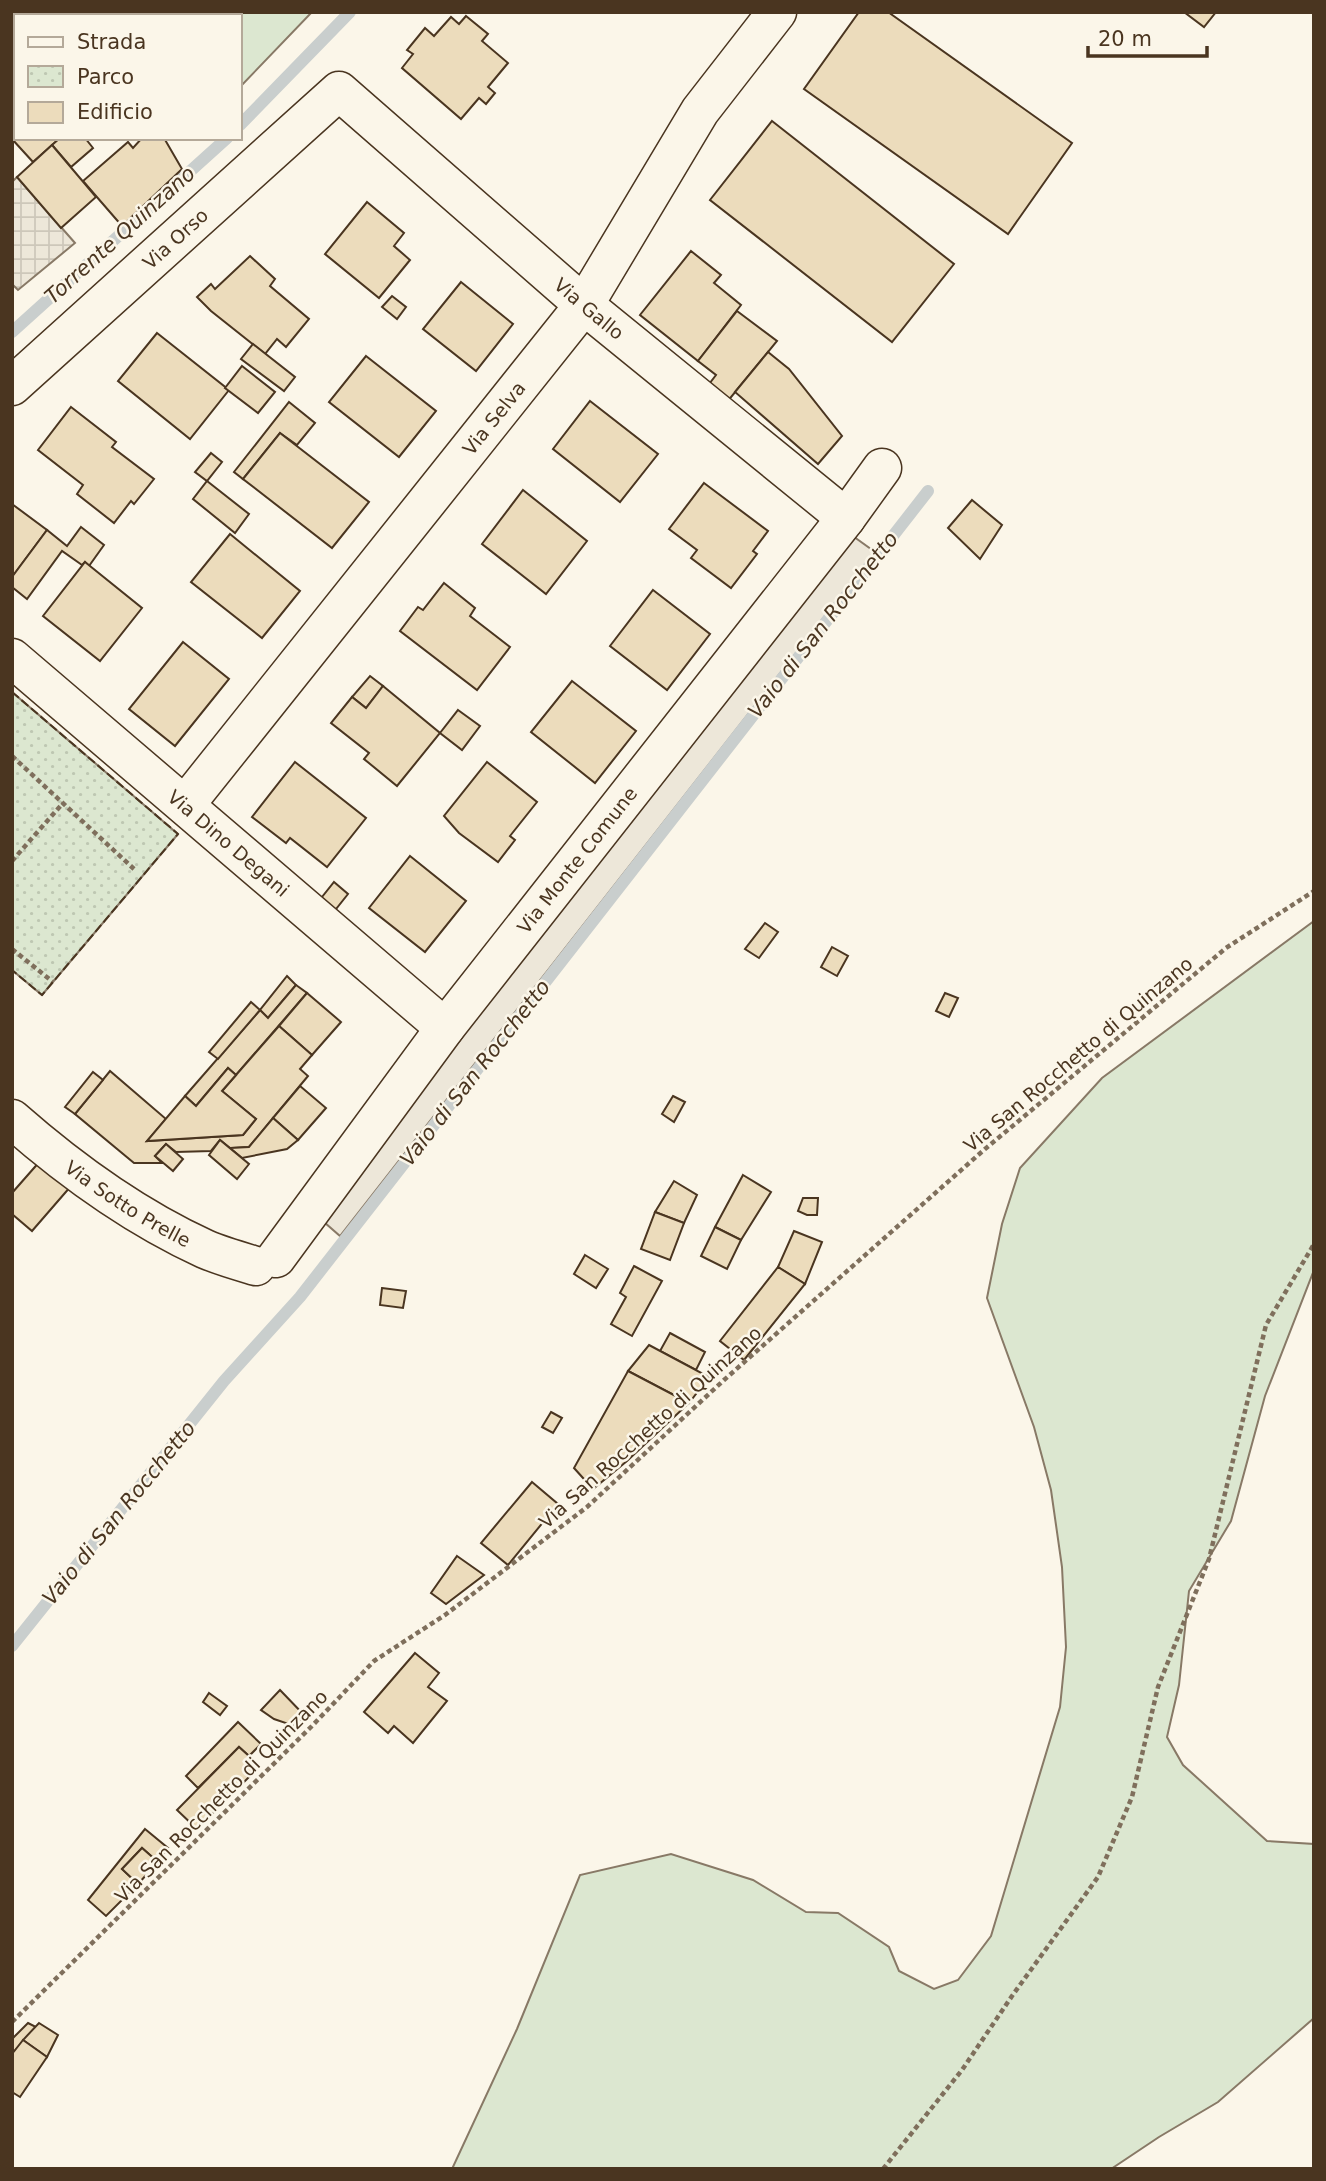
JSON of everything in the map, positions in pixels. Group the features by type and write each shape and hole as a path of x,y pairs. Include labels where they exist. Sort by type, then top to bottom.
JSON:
{"street":[{"name":"Via Selva","path":"185,804 584,305 701,111 778,12"},
{"name":"Via Gallo","path":"339,92 584,305 846,518"},
{"name":"Via Orso","path":"12,386 339,92"},
{"name":"Via Monte Comune","path":"266,1262 445,1028 883,468"},
{"name":"Via Dino Degani","path":"12,658 445,1028"},
{"name":"Via Sotto Prelle","path":"12,1119 106,1192 153,1223 207,1250 266,1262"}],"path":[{"path":"12,756 134,869"},
{"path":"12,861 63,803"},
{"name":"Via San Rocchetto di Quinzano","path":"12,2022 312,1727 374,1661 445,1615 587,1507 724,1380 974,1158 1226,948 1314,891"},
{"path":"12,949 53,982"},
{"path":"883,2169 962,2070 1098,1877 1132,1797 1158,1687 1209,1559 1266,1325 1314,1244"}],"green space":[{"path":"312,12 242,85 242,14 142,14"},
{"path":"12,692 178,834 42,995 12,970"},
{"path":"1314,921 1314,1270 1265,1396 1231,1521 1189,1591 1179,1685 1167,1737 1183,1765 1267,1841 1314,1844 1314,2018 1218,2102 1111,2169 452,2169 517,2029 580,1875 671,1854 753,1880 806,1912 838,1913 889,1947 899,1971 934,1989 958,1980 991,1936 1060,1707 1066,1647 1062,1567 1051,1490 1034,1427 987,1298 1002,1224 1020,1168 1102,1078"}],"shaded area":[{"path":"17,177 75,243 18,290 12,284 12,182"},
{"path":"843,529 875,552 340,1236 316,1215"}],"building":[{"path":"859,12 888,12 1072,143 1008,234 804,89"},
{"path":"1184,12 1216,12 1204,27"},
{"path":"466,16 488,34 482,41 508,63 488,87 495,93 486,104 479,98 461,119 402,68 413,54 407,50 425,28 434,36 451,17 459,24"},
{"path":"772,121 954,264 892,342 710,200"},
{"path":"14,124 14,140 58,140 33,162 12,139"},
{"path":"58,140 87,140 93,148 71,167 52,145"},
{"path":"140,140 165,140 182,169 122,226 83,181 128,142 133,148"},
{"path":"52,145 96,197 61,228 17,177"},
{"path":"367,202 404,233 394,246 410,260 379,298 325,254"},
{"path":"691,251 721,275 714,283 741,305 698,361 640,315"},
{"path":"250,256 275,279 270,286 309,319 286,347 277,339 265,354 197,297 211,284 215,289"},
{"path":"461,282 513,324 476,371 423,329"},
{"path":"392,296 406,307 397,319 382,307"},
{"path":"737,311 777,341 718,413 700,396 716,375 698,361"},
{"path":"157,333 229,390 190,439 118,381"},
{"path":"253,344 295,377 284,391 241,359"},
{"path":"768,352 789,369 842,436 818,464 735,392"},
{"path":"366,356 436,411 399,457 329,402"},
{"path":"242,366 275,392 258,413 225,388"},
{"path":"590,401 658,454 620,502 553,449"},
{"path":"289,402 315,423 297,445 280,433 243,479 234,472"},
{"path":"71,407 116,442 112,447 154,479 134,504 131,501 114,523 77,494 83,485 38,450"},
{"path":"280,433 369,502 332,548 243,479"},
{"path":"211,453 222,462 207,481 195,472"},
{"path":"207,481 249,514 235,533 193,499"},
{"path":"704,483 768,531 753,551 757,554 731,588 691,558 697,550 669,529"},
{"path":"523,490 587,541 546,594 482,544"},
{"path":"972,500 1002,525 980,559 948,528"},
{"path":"12,504 47,530 12,577"},
{"path":"81,527 104,545 89,566 85,562 82,565 62,551 27,599 12,587 12,577 47,530 67,546"},
{"path":"230,534 300,591 262,638 191,582"},
{"path":"85,562 142,608 100,661 43,616"},
{"path":"444,583 475,608 470,616 510,647 477,690 400,631 418,607 423,610"},
{"path":"653,590 710,634 667,690 610,646"},
{"path":"183,642 229,679 175,746 129,709"},
{"path":"370,676 383,686 366,708 352,697"},
{"path":"572,681 636,731 595,783 531,732"},
{"path":"383,686 440,733 397,786 364,759 369,753 331,723 352,697 366,708"},
{"path":"458,710 480,726 462,750 440,733"},
{"path":"295,762 366,818 327,867 290,838 286,843 252,817"},
{"path":"487,762 537,802 510,836 515,840 498,862 459,833 444,816"},
{"path":"410,856 466,901 425,952 369,908"},
{"path":"334,882 348,894 332,914 318,902"},
{"path":"765,923 778,932 759,958 745,949"},
{"path":"832,947 848,956 837,976 821,967"},
{"path":"287,976 296,985 268,1018 260,1010"},
{"path":"296,985 307,993 236,1075 228,1068 196,1106 185,1096 260,1010 268,1018"},
{"path":"307,993 341,1022 312,1055 279,1026"},
{"path":"945,993 958,998 949,1017 936,1011"},
{"path":"251,1002 260,1010 218,1059 209,1052"},
{"path":"279,1026 312,1055 300,1069 308,1076 249,1147 230,1148 220,1140 211,1151 176,1152 166,1144 155,1156 162,1163 134,1163 75,1114 110,1071 166,1119 147,1141 243,1135 256,1119 222,1091"},
{"path":"228,1068 236,1075 222,1091 256,1119 243,1135 147,1141 185,1096 196,1106"},
{"path":"93,1072 103,1080 75,1114 65,1107"},
{"path":"300,1086 326,1108 298,1140 273,1118"},
{"path":"673,1096 685,1102 674,1122 662,1114"},
{"path":"273,1118 298,1140 287,1149 242,1158 230,1148 249,1147"},
{"path":"220,1140 249,1164 237,1179 209,1155"},
{"path":"166,1144 183,1159 173,1171 155,1156"},
{"path":"41,1160 71,1186 32,1231 12,1214 12,1193"},
{"path":"743,1175 771,1192 741,1240 715,1227"},
{"path":"674,1181 697,1195 684,1223 655,1212"},
{"path":"803,1198 818,1198 817,1215 798,1211"},
{"path":"655,1212 684,1223 670,1260 641,1249"},
{"path":"715,1227 741,1240 727,1269 701,1256"},
{"path":"794,1231 822,1242 805,1284 778,1267"},
{"path":"585,1255 608,1269 596,1288 574,1274"},
{"path":"634,1266 662,1281 632,1336 611,1324 626,1297 620,1293"},
{"path":"778,1267 805,1284 744,1360 720,1341"},
{"path":"382,1288 406,1291 403,1308 380,1305"},
{"path":"670,1333 705,1352 696,1370 660,1351"},
{"path":"649,1345 709,1377 689,1403 628,1371"},
{"path":"628,1371 689,1403 593,1489 574,1468"},
{"path":"551,1412 562,1418 553,1433 542,1427"},
{"path":"532,1482 558,1504 508,1565 481,1543"},
{"path":"457,1556 484,1575 446,1604 431,1593"},
{"path":"415,1653 439,1673 428,1687 447,1701 413,1743 394,1726 388,1733 364,1712"},
{"path":"280,1690 305,1716 291,1728 261,1710"},
{"path":"209,1693 227,1706 220,1715 203,1702"},
{"path":"238,1722 261,1744 249,1756 239,1747 198,1788 186,1776"},
{"path":"239,1747 260,1766 197,1829 177,1810"},
{"path":"145,1829 168,1848 158,1862 142,1848 122,1869 138,1884 106,1916 88,1900"},
{"path":"142,1848 158,1862 138,1884 122,1869"},
{"path":"28,2023 36,2027 12,2054 12,2039"},
{"path":"39,2023 58,2035 47,2057 23,2040"},
{"path":"23,2040 47,2057 20,2097 12,2092 12,2054"}],"waterway":[{"name":"Torrente Quinzano","path":"242,123 350,12"},
{"name":"Torrente Quinzano","path":"12,332 225,140"},
{"name":"Vaio di San Rocchetto","path":"12,1646 224,1381 300,1297 928,491"}],"fence":[{"path":"12,692 178,834 42,995 12,970"}]}
